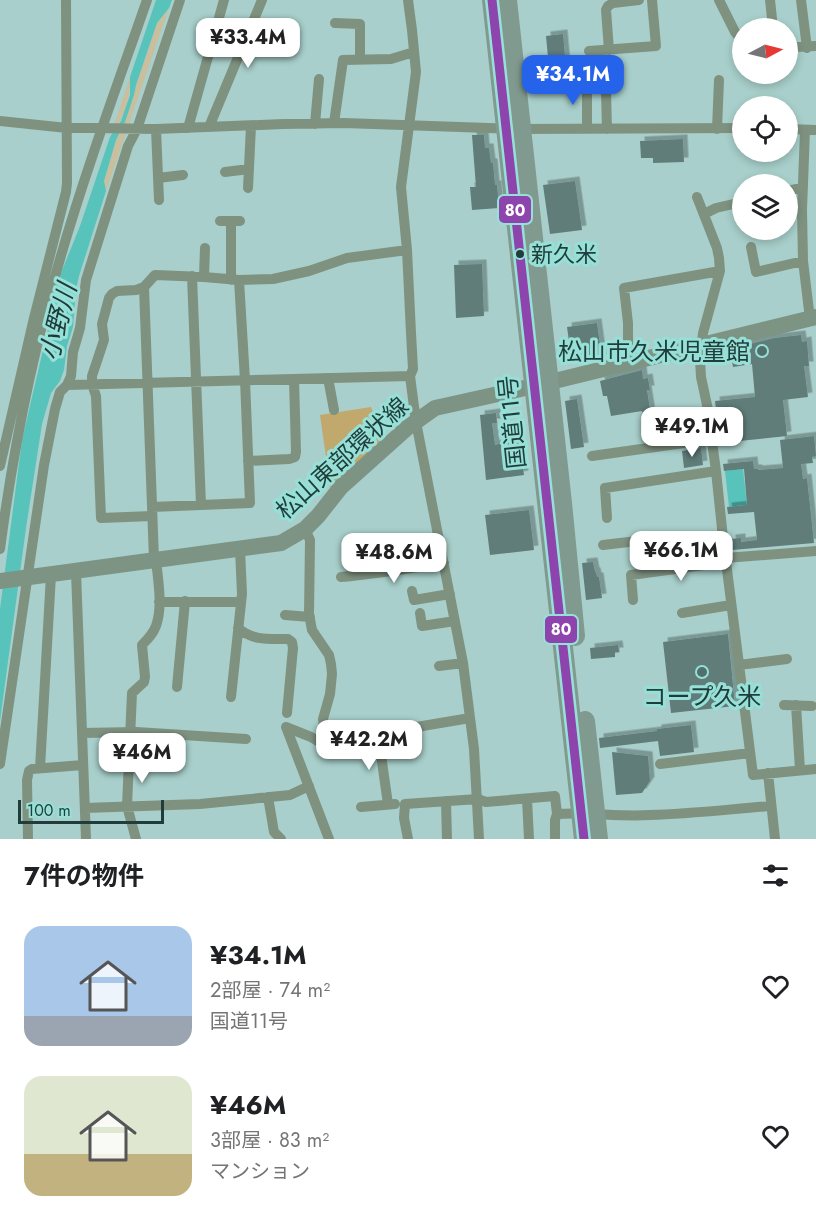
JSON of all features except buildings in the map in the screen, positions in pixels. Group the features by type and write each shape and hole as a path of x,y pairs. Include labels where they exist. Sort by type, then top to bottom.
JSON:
{"highway":[{"name":"国道11号","path":"492,0 514,128"},
{"name":"国道11号","path":"507,0 514,128 588,814 584,839"},
{"name":"国道11号","path":"588,814 598,839"}],"main road":[{"name":"松山東部環状線","path":"0,582 281,543 305,529 341,488 435,408 813,318"}],"street":[{"path":"0,466 2,449 66,192 66,0"},
{"path":"0,549 15,446 36,345 59,260 147,0"},
{"path":"0,764 25,578 55,409 60,392 67,385 71,376 86,280 128,146 180,0"},
{"path":"188,128 224,0"},
{"path":"209,127 261,0"},
{"path":"408,0 416,72 401,187 407,250 413,369 410,376 416,422 463,663 474,749 479,839"},
{"path":"609,50 606,10 608,6 613,3 639,0"},
{"path":"589,51 656,46 652,0"},
{"path":"719,0 732,26"},
{"path":"770,0 772,18"},
{"path":"801,0 811,47"},
{"path":"341,21 360,24 360,59"},
{"path":"334,123 343,60 391,58 414,52"},
{"path":"315,124 319,79"},
{"path":"717,129 719,80"},
{"path":"587,83 587,129"},
{"path":"606,92 607,129"},
{"path":"0,121 67,128 135,129 334,123 587,129 732,128"},
{"path":"248,188 251,126"},
{"path":"156,129 159,200"},
{"path":"810,130 801,210 803,261 813,318"},
{"path":"225,172 249,169"},
{"path":"158,178 183,175"},
{"path":"798,188 803,187"},
{"path":"697,197 717,248 720,271 703,333 700,359 701,377 712,439 753,775 816,769"},
{"path":"704,214 732,204"},
{"path":"230,221 235,280 245,380 250,503 201,505 101,518 96,396 92,376 104,340 102,324 112,294 117,291 144,287 155,275 235,280 273,279 309,271 347,258 407,250"},
{"path":"751,247 756,272 803,261"},
{"path":"201,505 196,381 198,277 204,249"},
{"path":"628,363 628,323 624,288 720,271"},
{"path":"136,839 127,806 132,693 144,682 142,645 150,637 157,624 159,602 152,511 144,287"},
{"path":"67,385 410,376"},
{"path":"328,378 334,410"},
{"path":"248,461 295,457 294,379"},
{"path":"592,456 712,439"},
{"path":"608,518 605,488 716,471"},
{"path":"305,529 310,540 312,630 329,655 332,664 330,694 323,719 326,744"},
{"path":"603,545 671,537 672,544 723,538"},
{"path":"231,697 241,602 240,549"},
{"path":"633,600 631,575 725,560 816,550"},
{"path":"341,577 444,563"},
{"path":"76,572 86,839"},
{"path":"40,768 51,575"},
{"path":"412,591 414,600 450,594"},
{"path":"177,687 185,601"},
{"path":"159,602 241,602"},
{"path":"682,613 731,605"},
{"path":"420,613 422,626 455,621"},
{"path":"285,615 310,617"},
{"path":"238,628 254,638 288,639 292,642 287,713"},
{"path":"739,665 788,659"},
{"path":"439,666 463,663"},
{"path":"784,705 812,706"},
{"path":"796,705 800,770"},
{"path":"329,839 286,727 326,744 342,743 387,732 470,718"},
{"path":"82,733 130,732 246,739"},
{"path":"378,734 388,804"},
{"path":"660,764 750,753"},
{"path":"28,839 27,775 29,771 84,765"},
{"path":"768,773 775,839"},
{"path":"85,808 200,804 290,795 309,786"},
{"path":"361,807 478,799 486,802 555,796 557,814 555,839"},
{"path":"268,797 274,832 281,839"},
{"path":"527,798 529,839"},
{"path":"446,801 447,839"},
{"path":"405,804 406,839"},
{"path":"557,814 649,815 771,806"}],"shaded area":[{"path":"169,8 106,191 104,181 116,140 125,122 158,21"},
{"path":"130,77 126,108 110,137"},
{"path":"371,407 383,441 331,492 320,415"}],"water":[{"name":"小野川","path":"156,0 172,0 169,8 157,23 125,122 116,140 104,181 106,191 76,289 73,327 67,346 64,370 60,381 51,393 42,424 0,721 0,609 22,440 61,273 80,226 110,137 121,121 130,95 130,77"},
{"path":"743,469 747,505 729,507 725,471"}],"transit line":[{"name":"80","path":"492,0 584,839"}],"place":[{"name":"新久米","path":"520,254"},
{"name":"松山市久米児童館","path":"762,351"},
{"name":"コープ久米","path":"702,672"}]}
